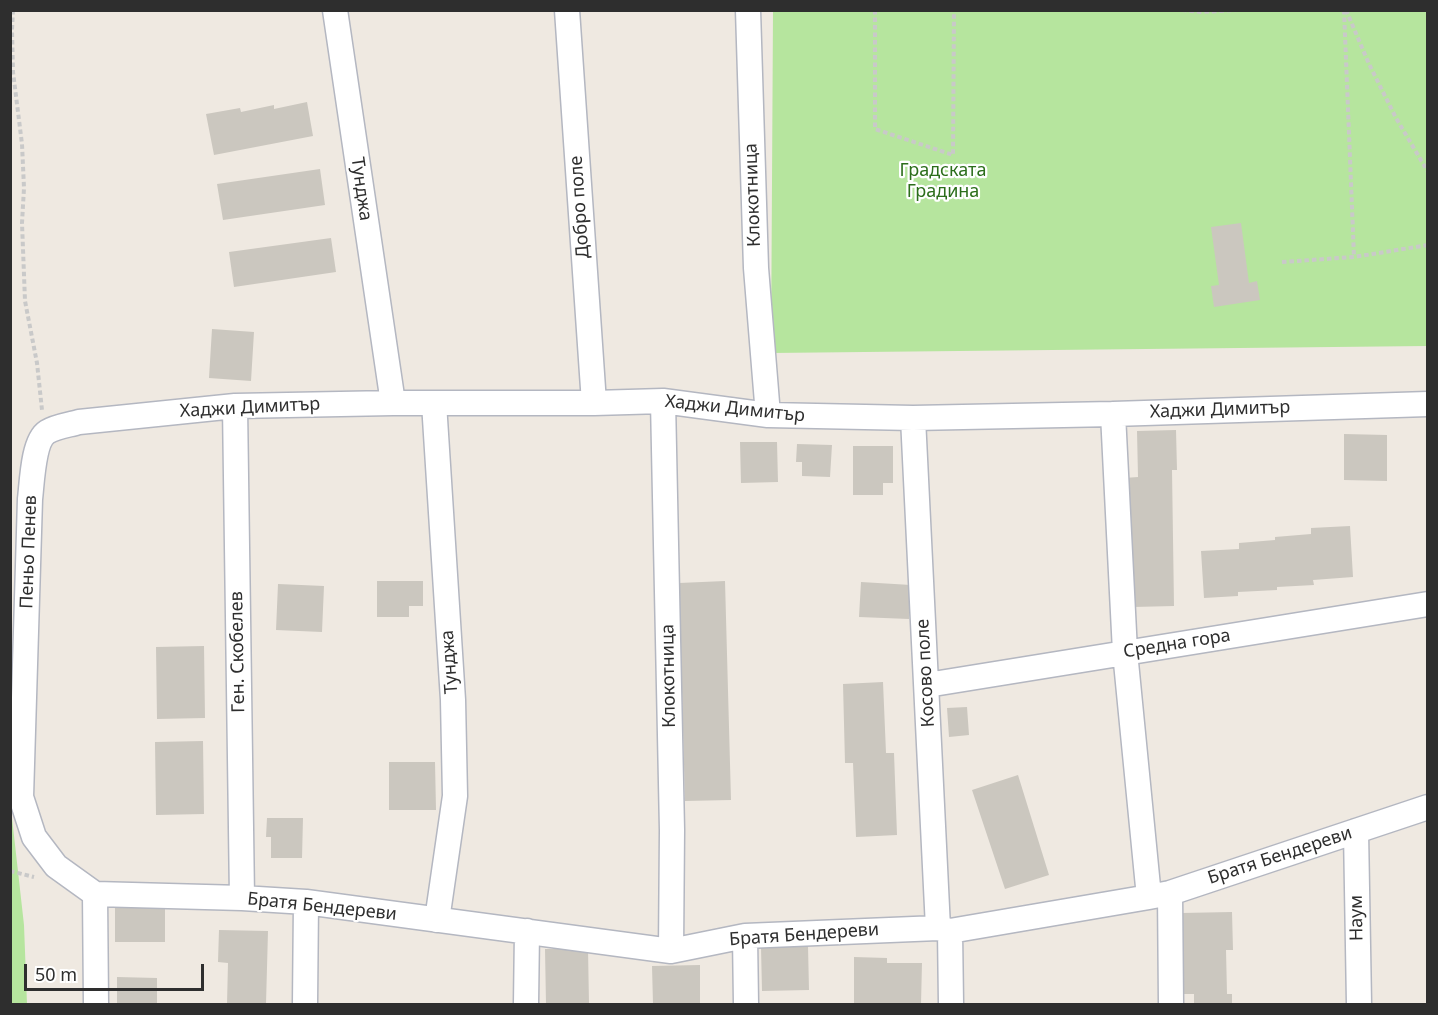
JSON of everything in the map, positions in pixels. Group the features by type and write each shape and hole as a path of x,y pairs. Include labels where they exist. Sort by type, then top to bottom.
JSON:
{"street":[{"name":"Тунджа","path":"335,10 393,403"},
{"name":"Добро поле","path":"567,10 594,403"},
{"name":"Клокотница","path":"748,10 756,268 768,416"},
{"name":"Хаджи Димитър","path":"45,433 79,422 235,406 663,401 768,416 914,418 1428,404"},
{"name":"Клокотница","path":"663,401 672,830 671,951"},
{"name":"Тунджа","path":"434,403 453,700 455,796 437,920"},
{"name":"Ген. Скобелев","path":"235,406 242,898"},
{"path":"1113,414 1125,652 1159,895 1171,1005"},
{"name":"Косово поле","path":"914,418 927,685 951,1005"},
{"name":"Пеньо Пенев","path":"45,433 36,451 30,499 21,797 34,837 56,866 95,894"},
{"name":"Средна гора","path":"927,685 1428,603"},
{"name":"Братя Бендереви","path":"95,894 306,902 671,951 745,936 944,929 1159,895 1428,807"},
{"name":"Наум","path":"1356,831 1359,1005"},
{"path":"95,894 96,1005"},
{"path":"305,1005 306,902"},
{"path":"526,1005 527,931"},
{"path":"745,936 746,1005"}],"path":[{"path":"13,10 13,72 22,144 24,188 22,223 25,301 37,363 45,433"},
{"path":"875,10 875,129 953,155 954,10"},
{"path":"1182,10 1237,10"},
{"path":"1345,10 1396,118 1428,172"},
{"path":"1345,10 1354,256"},
{"path":"1282,262 1354,256 1428,245"}],"green space":[{"name":"Градската Градина","path":"773,11 1427,11 1427,346 771,353"},
{"path":"11,809 24,925 27,1004 11,1004"}],"building":[{"path":"307,102 313,136 214,155 206,114 240,108 241,112 274,105 274,109"},
{"path":"320,169 325,205 223,220 217,184"},
{"path":"1241,223 1249,283 1257,281 1260,300 1214,307 1211,286 1219,285 1211,227"},
{"path":"331,238 336,272 234,287 229,252"},
{"path":"212,329 254,332 251,381 209,378"},
{"path":"1176,430 1177,470 1172,470 1174,606 1133,607 1124,478 1138,477 1137,431"},
{"path":"1344,434 1387,435 1387,481 1344,480"},
{"path":"740,442 777,442 778,482 741,483"},
{"path":"797,444 832,445 830,477 802,476 802,462 796,462"},
{"path":"853,446 893,446 893,483 883,483 883,495 853,495"},
{"path":"1350,526 1353,577 1313,580 1314,585 1277,587 1277,590 1238,592 1238,596 1204,598 1201,551 1239,549 1239,543 1311,534 1311,528"},
{"path":"377,581 423,581 423,606 409,606 409,617 377,617"},
{"path":"725,581 731,800 685,801 679,583"},
{"path":"861,582 911,585 909,619 859,617"},
{"path":"278,584 324,586 322,632 276,630"},
{"path":"204,646 205,718 157,719 156,647"},
{"path":"883,682 886,753 894,753 897,835 856,837 853,763 845,763 843,684"},
{"path":"967,707 969,735 949,737 947,708"},
{"path":"203,741 204,814 156,815 155,742"},
{"path":"389,762 435,762 436,810 389,810"},
{"path":"1018,775 1049,875 1005,889 972,790"},
{"path":"267,818 303,818 302,858 271,858 271,837 266,837"},
{"path":"115,902 165,903 165,942 115,942"},
{"path":"1232,912 1233,950 1226,950 1227,994 1232,994 1232,1004 1194,1004 1194,994 1182,994 1181,913"},
{"path":"219,930 268,931 266,1004 227,1004 228,963 218,962"},
{"path":"808,946 809,990 762,991 761,947"},
{"path":"545,949 588,949 589,1004 546,1004"},
{"path":"854,957 887,958 887,963 922,963 921,1004 854,1004"},
{"path":"700,965 700,1004 653,1004 652,966"},
{"path":"117,977 157,978 157,1004 117,1004"}]}
